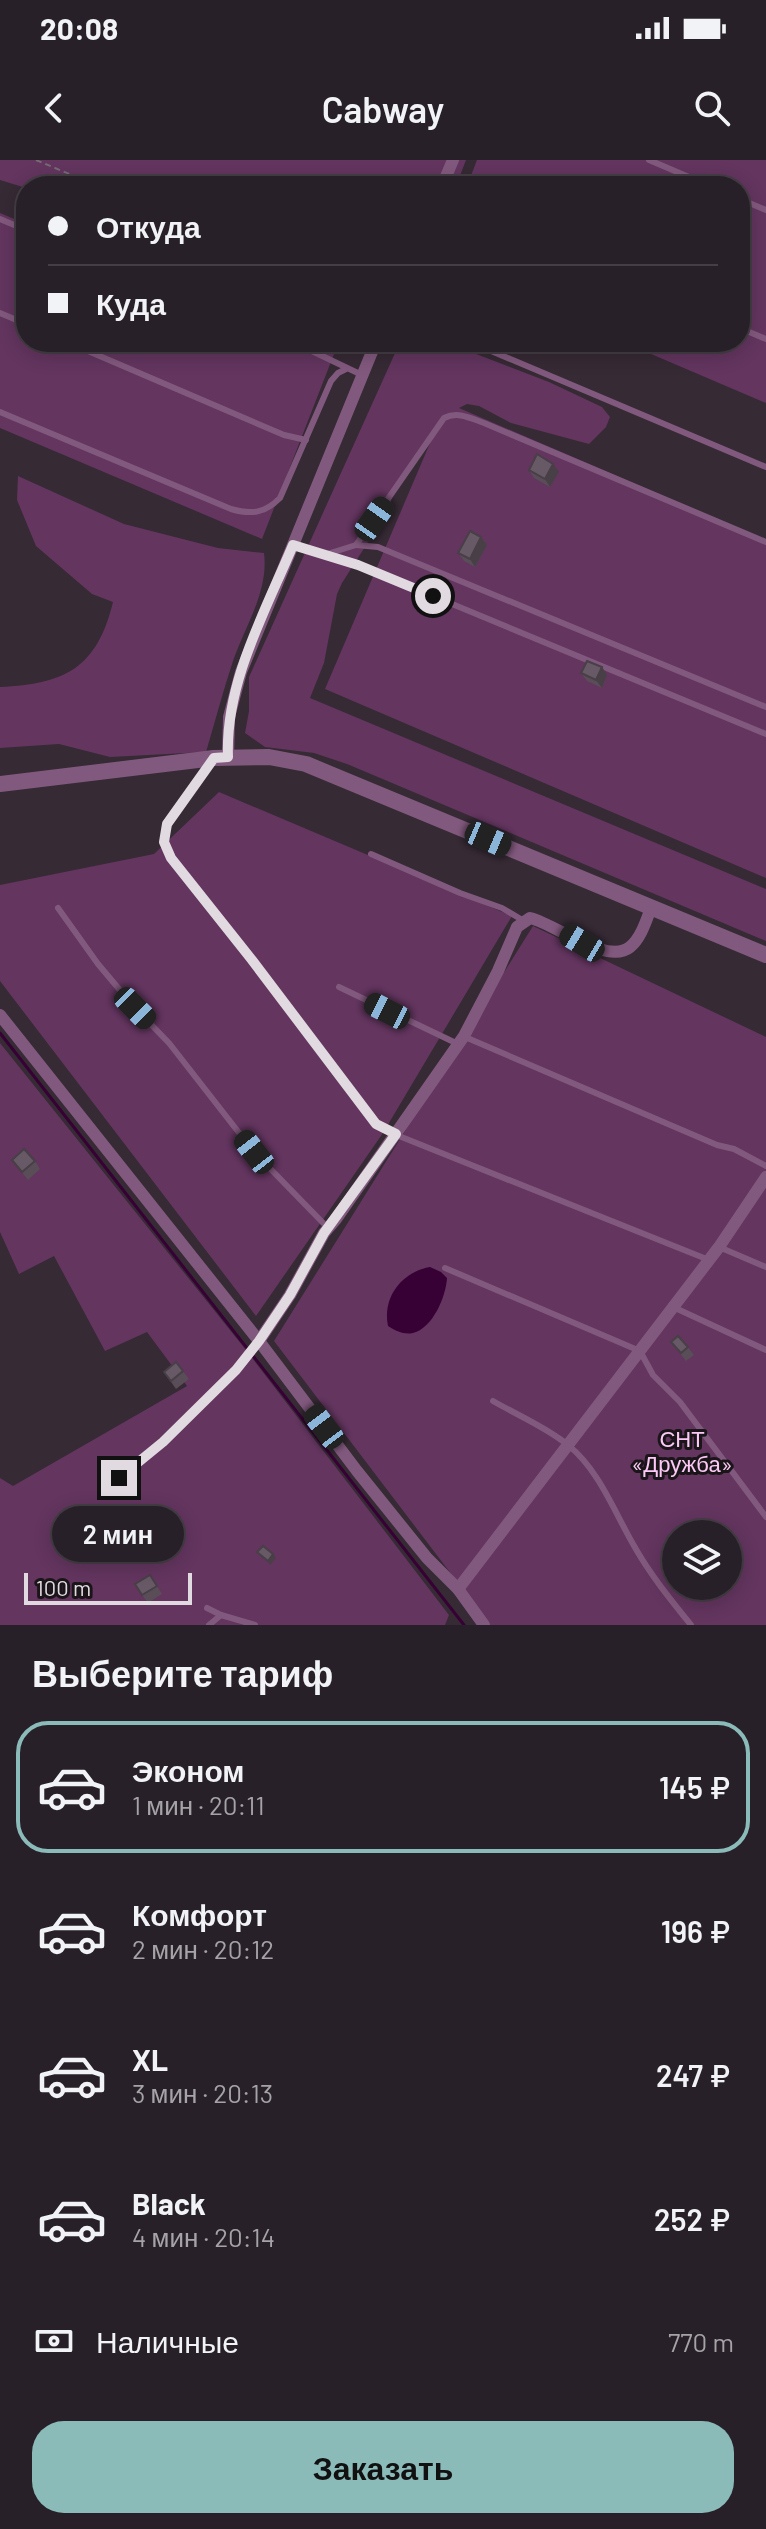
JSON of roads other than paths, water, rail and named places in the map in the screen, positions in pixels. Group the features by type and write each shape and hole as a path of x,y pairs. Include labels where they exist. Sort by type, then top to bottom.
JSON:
{"street":[{"path":"221,758 241,672 372,352"},
{"path":"0,784 221,758 269,757 324,770 766,955"},
{"path":"257,1344 290,1295 328,1228 461,1040 498,971 511,939 524,921 530,918 539,920 582,943 623,951 637,938 651,908"},
{"path":"0,1015 257,1344 484,1625"},
{"path":"458,1589 719,1247 766,1177"}],"lane":[{"path":"649,160 687,176"},
{"path":"90,352 284,435 306,440"},
{"path":"313,352 362,375"},
{"path":"494,352 766,467"},
{"path":"0,412 244,513 257,513 270,508 280,498 331,381 346,369"},
{"path":"356,545 444,418 451,414 484,423 766,542"},
{"path":"293,545 358,565 766,734"},
{"path":"324,555 356,545 378,547 766,707"},
{"path":"221,758 167,824 166,850 376,1124 709,1260"},
{"path":"371,854 502,908 524,921"},
{"path":"58,908 98,964 169,1043 254,1152 328,1228"},
{"path":"339,987 717,1145 734,1149 766,1166"},
{"path":"719,1247 766,1267"},
{"path":"445,1268 640,1351 653,1375 680,1402 766,1516"},
{"path":"673,1307 766,1350"},
{"path":"119,1478 163,1442 257,1344"},
{"path":"493,1401 568,1445 585,1463 609,1497 633,1545 668,1598 691,1625"},
{"path":"207,1608 255,1625"},
{"path":"209,1625 221,1615"}],"waterway":[{"path":"0,1033 464,1625"}],"park label":[{"name":"СНТ «Дружба»","path":"682,1450"}]}
